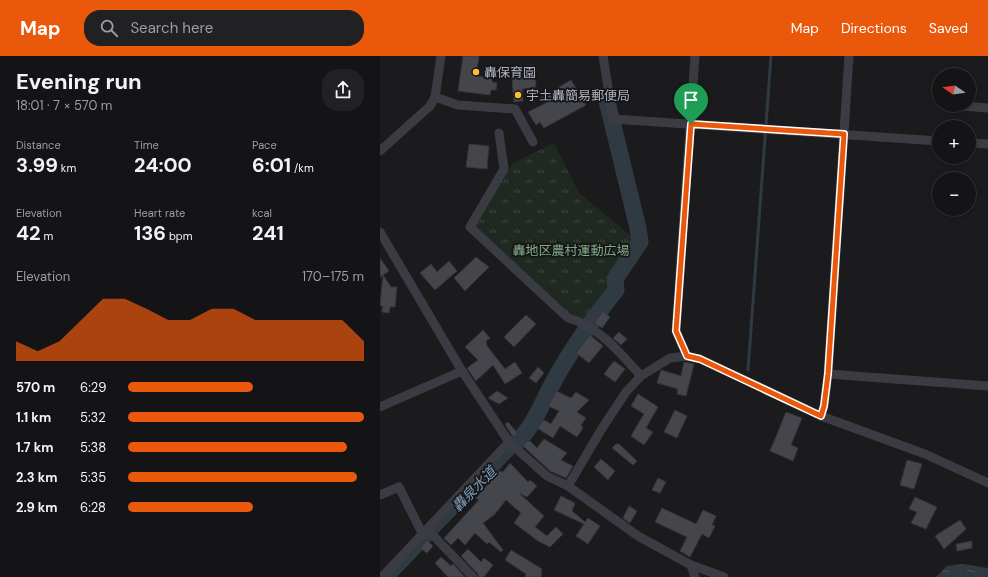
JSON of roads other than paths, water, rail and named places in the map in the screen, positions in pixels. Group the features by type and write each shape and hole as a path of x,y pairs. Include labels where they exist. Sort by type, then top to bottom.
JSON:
{"street":[{"path":"380,151 425,113 435,97 441,56"},
{"path":"603,56 613,119 932,140"},
{"path":"687,356 676,331 696,56"},
{"path":"821,416 824,406 828,374 849,56"},
{"path":"435,97 458,105 515,109 534,142"},
{"path":"976,107 988,108"},
{"path":"499,133 504,169 470,227 568,318 590,327 612,344 641,376"},
{"path":"976,143 988,144"},
{"path":"380,232 462,371 509,442 547,476 568,486 584,499 638,536 691,565 724,577"},
{"path":"568,486 626,392 641,376 670,358 687,356 700,359 821,416 925,454 988,483"},
{"path":"380,407 462,371"},
{"path":"828,374 988,386"},
{"path":"382,577 426,532 509,442"},
{"path":"380,495 398,487 426,532 474,577"},
{"path":"691,565 695,577"}],"water":[{"path":"963,564 988,568 988,577 936,577 947,566"}],"waterway":[{"path":"748,370 771,56"},
{"path":"517,442 534,420 555,379 576,345 616,290 615,279 640,242 638,228 607,101"},
{"name":"轟泉水道","path":"435,529 512,449"},
{"name":"轟泉水道","path":"390,577 429,536"}],"place":[{"name":"轟保育園","path":"476,72"},
{"name":"宇土轟簡易郵便局","path":"518,95"}],"park label":[{"name":"轟地区農村運動広場","path":"571,250"}]}
